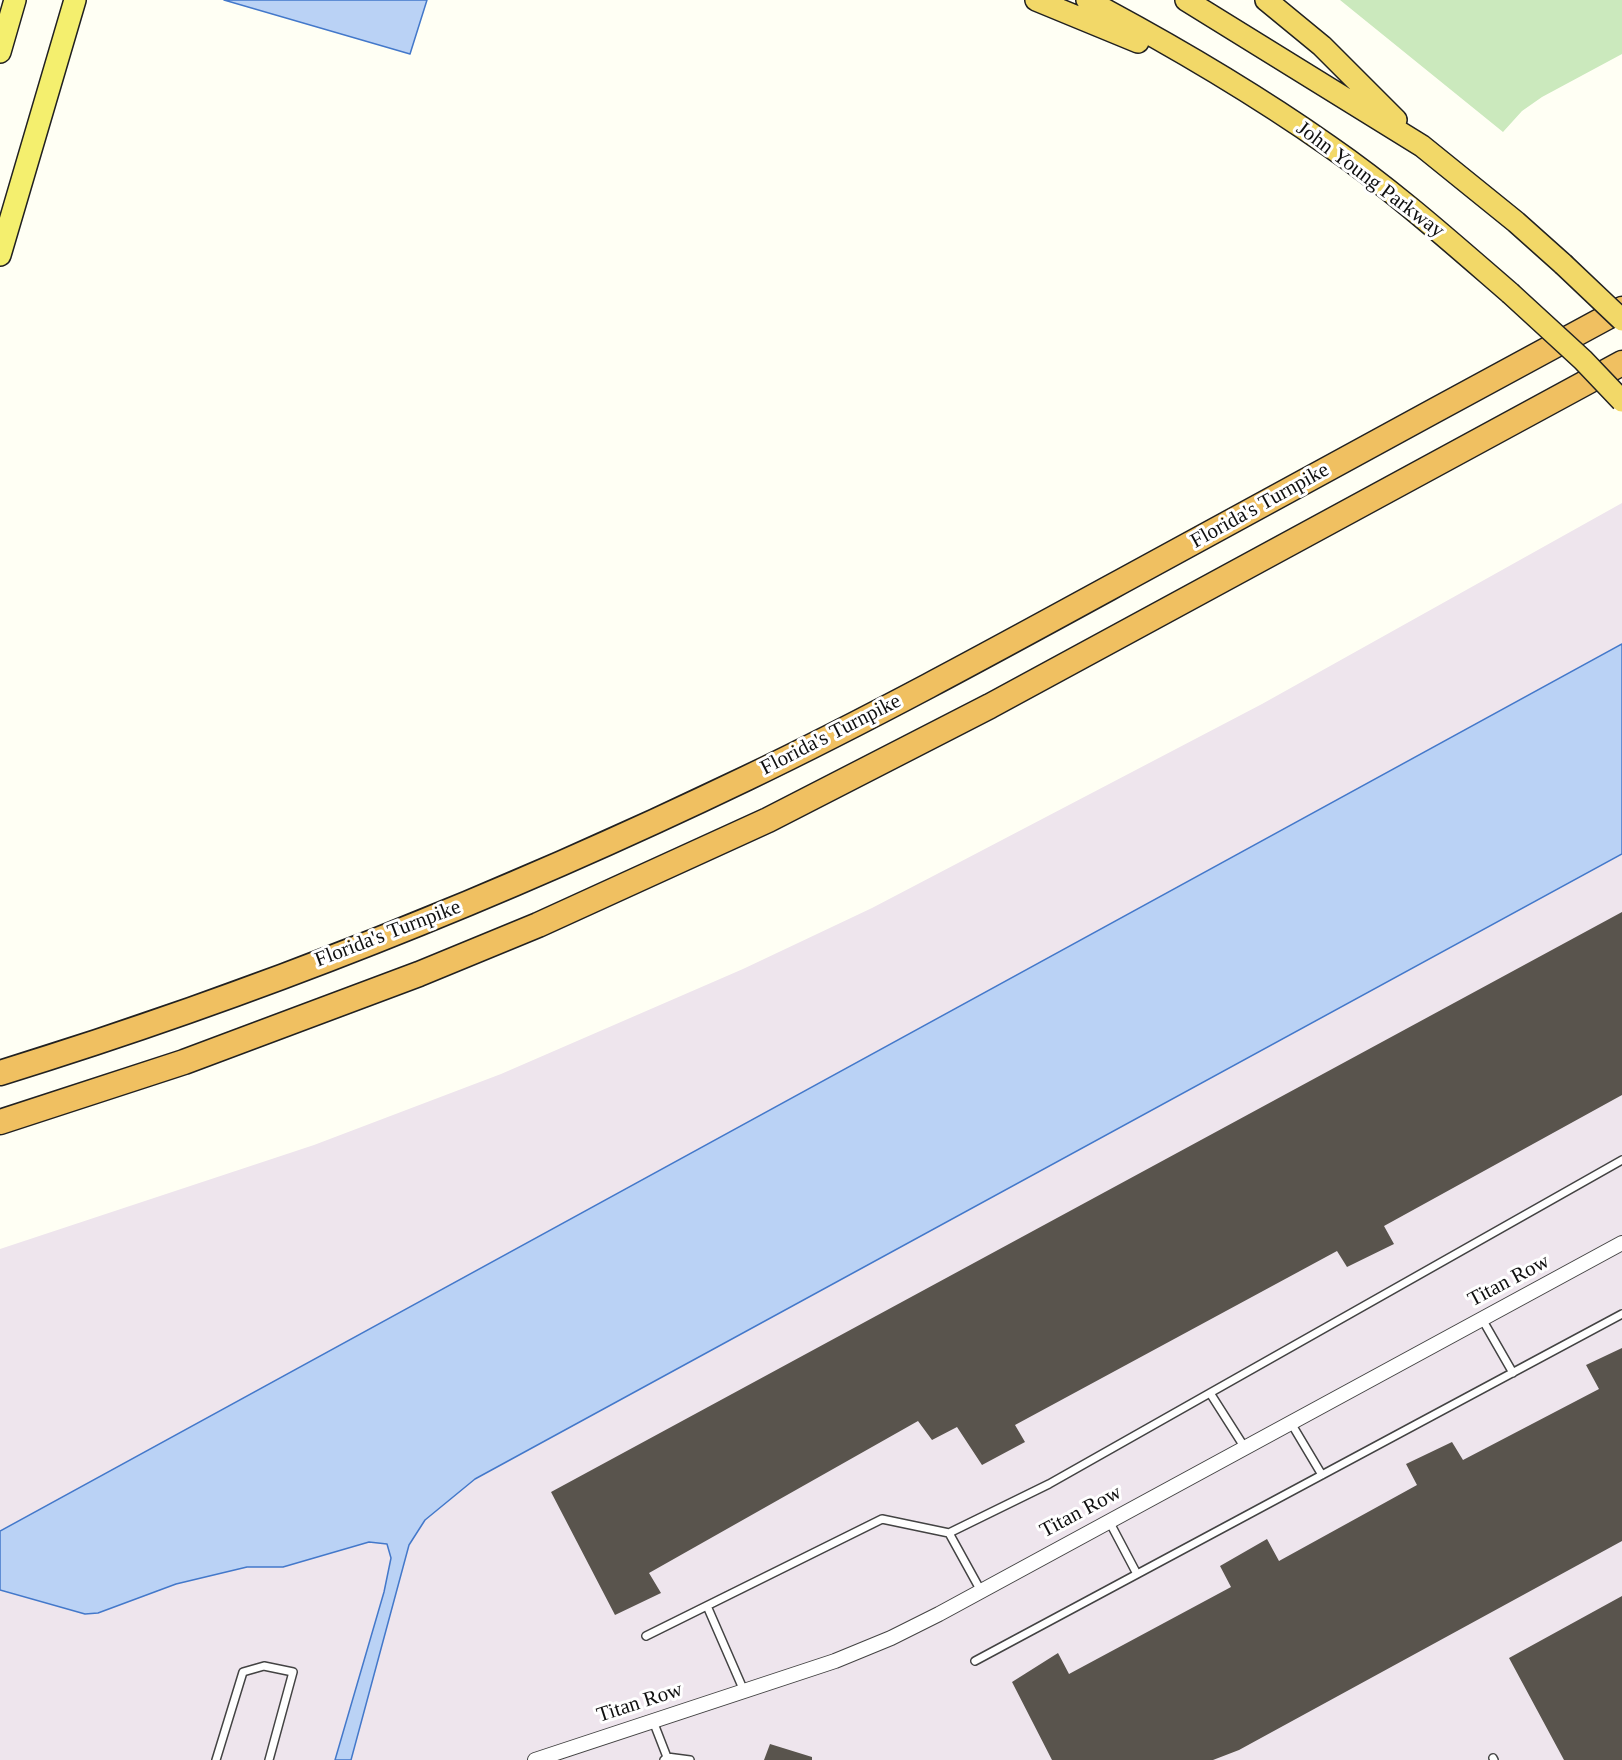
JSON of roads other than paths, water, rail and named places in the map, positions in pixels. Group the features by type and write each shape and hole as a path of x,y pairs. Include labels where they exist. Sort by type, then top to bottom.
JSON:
{"highway":[{"path":"1036,0 1119,33 1233,83"},
{"name":"John Young Parkway","path":"1087,0 1233,83 1330,147 1430,224 1510,292 1583,360 1622,401"},
{"path":"1186,0 1422,146"},
{"path":"1266,0 1322,46 1422,146 1516,222 1622,320"},
{"name":"Florida's Turnpike","path":"0,1073 168,1017 402,930 519,882 737,783 968,665 1622,309"},
{"path":"0,1122 184,1062 419,974 537,925 768,820 990,706 1622,363"}],"main road":[{"path":"0,52 15,0"},
{"path":"0,255 75,0"}],"street":[{"name":"Titan Row","path":"535,1760 835,1661 891,1638 1622,1243"}],"lane":[{"path":"646,1636 882,1519 949,1533 1049,1484 1622,1160"},
{"path":"975,1661 1622,1314"},
{"path":"1482,1319 1514,1373"},
{"path":"1210,1393 1245,1448"},
{"path":"1291,1422 1322,1475"},
{"path":"1109,1521 1137,1574"},
{"path":"949,1533 981,1591"},
{"path":"707,1606 744,1691"},
{"path":"216,1760 243,1672 264,1665 293,1672 269,1760"},
{"path":"653,1721 666,1759 690,1760"}],"water":[{"path":"224,0 427,0 410,54"},
{"path":"1622,644 1622,854 475,1479 425,1520 409,1545 351,1760 335,1760 384,1592 391,1558 387,1544 369,1542 283,1567 247,1567 176,1584 98,1613 85,1614 0,1590 0,1531"}]}
